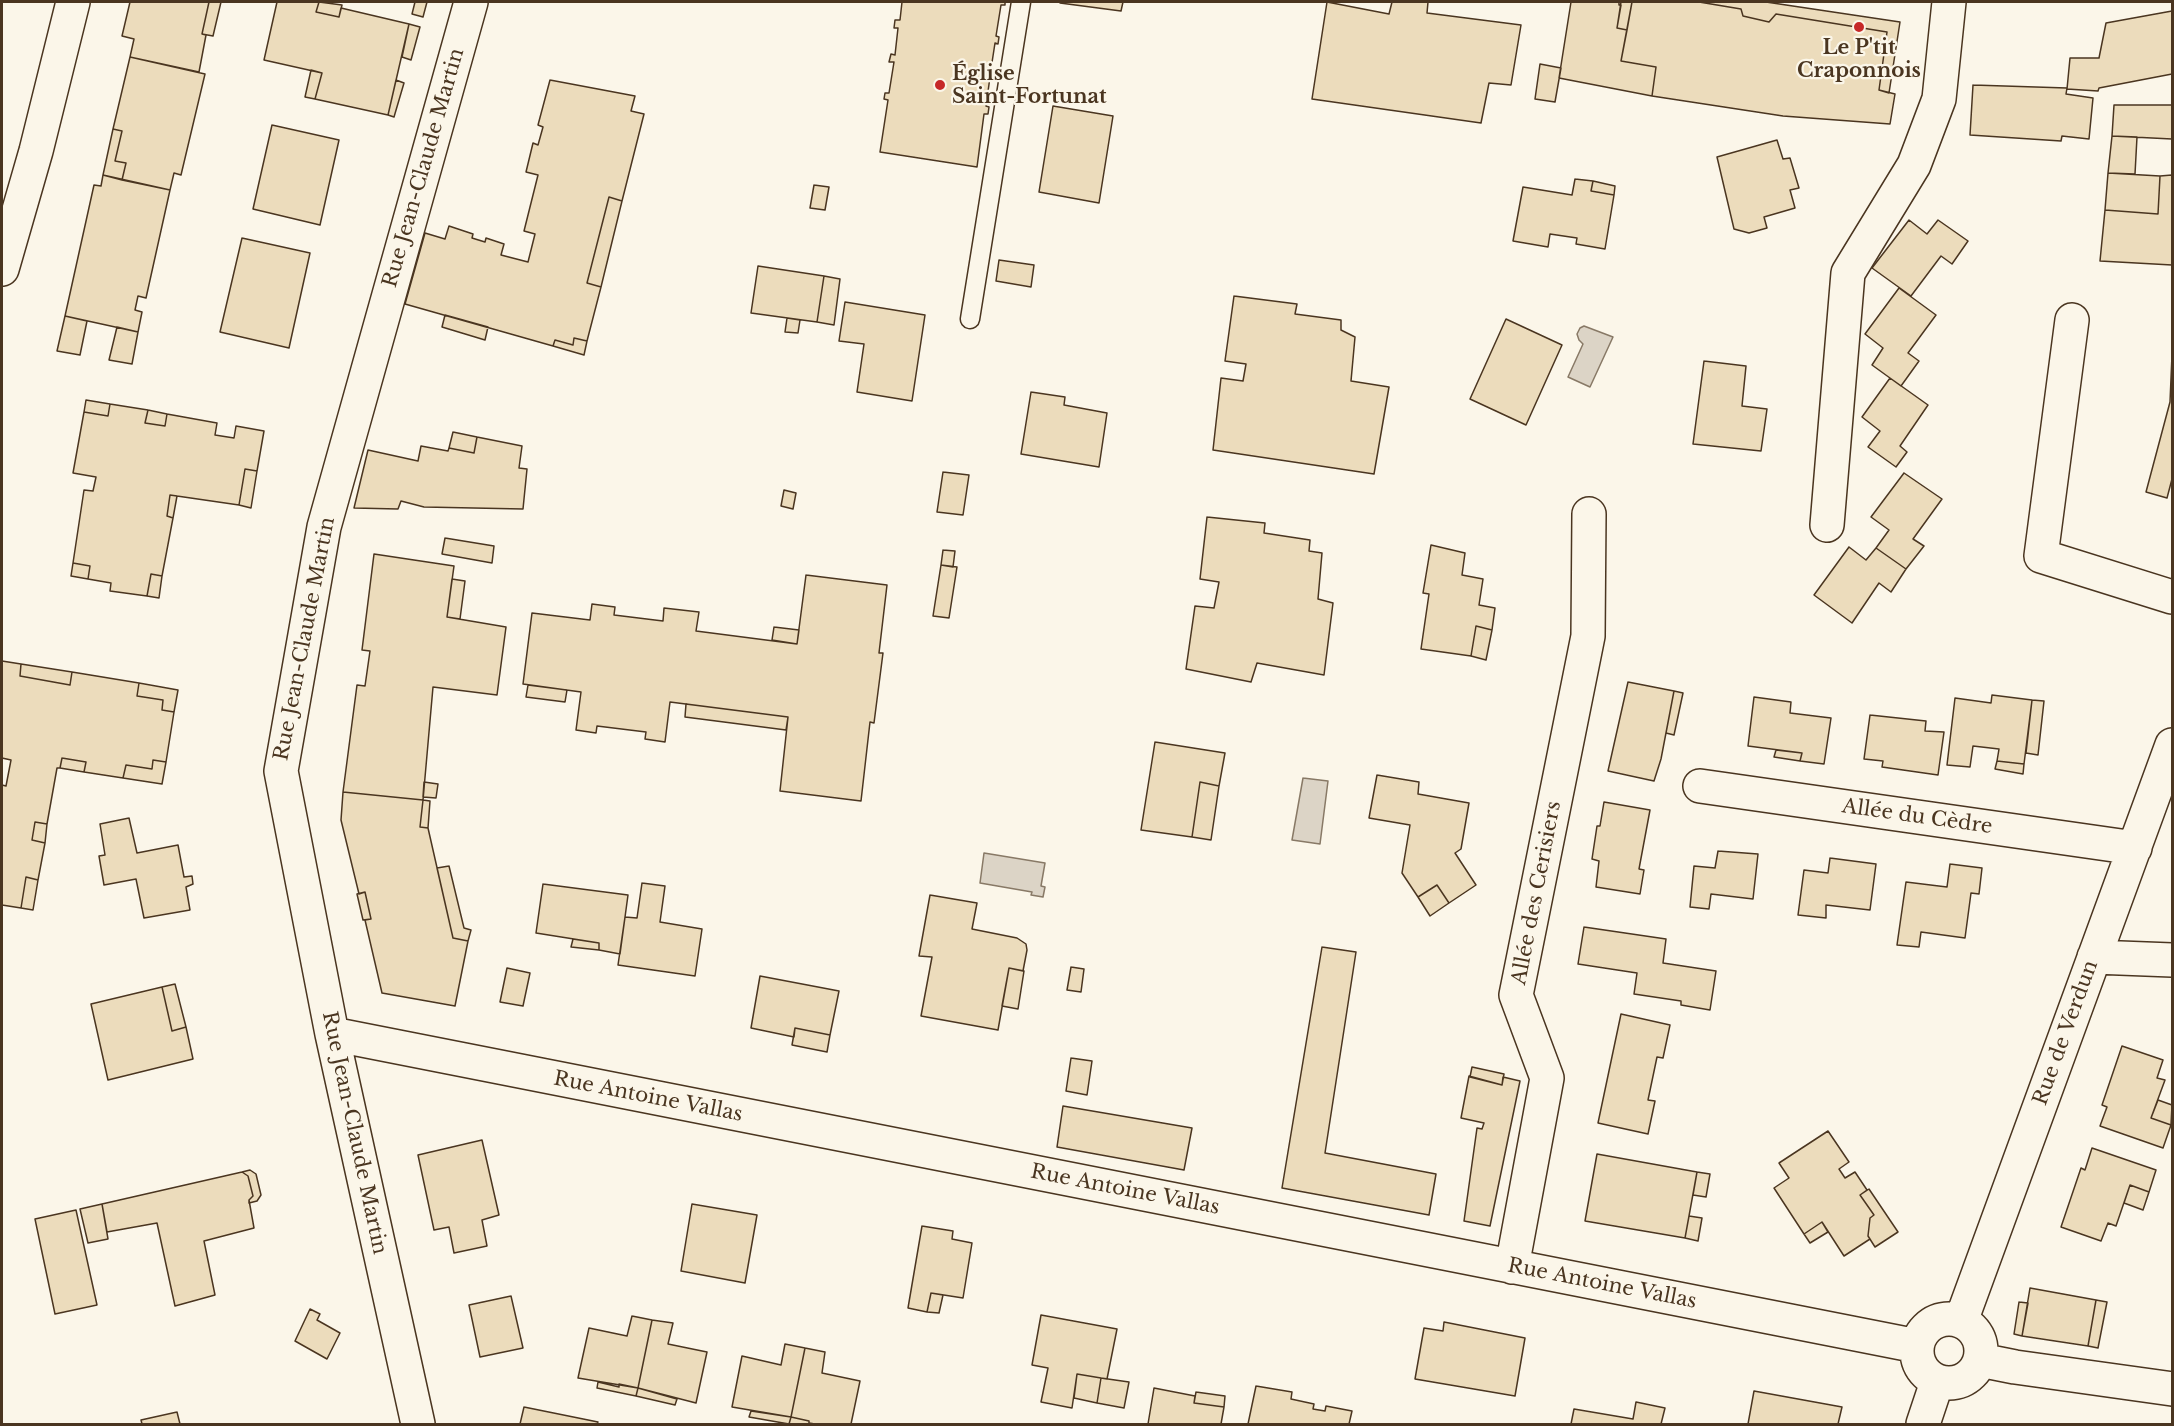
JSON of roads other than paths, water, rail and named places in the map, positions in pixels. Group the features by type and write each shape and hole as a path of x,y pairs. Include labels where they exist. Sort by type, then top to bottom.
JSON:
{"street":[{"path":"2,269 36,151 73,2"},
{"name":"Rue Jean-Claude Martin","path":"418,1425 332,1034 281,771 324,527 471,2"},
{"path":"1827,525 1848,273 1914,165 1940,99 1949,2"},
{"path":"2072,320 2041,556 2172,597"},
{"name":"Allée des Cerisiers","path":"1512,1267 1547,1078 1516,995 1588,636 1589,514"},
{"name":"Rue de Verdun","path":"1961,1321 2172,745"},
{"name":"Allée du Cèdre","path":"1700,786 2134,848"},
{"path":"2094,957 2172,960"},
{"name":"Rue Antoine Vallas","path":"332,1034 1917,1346"},
{"path":"1947,1320 1961,1321 1973,1331 1980,1344 1980,1360 1971,1375 1954,1383 1937,1382 1921,1367 1917,1357 1917,1346 1923,1333 1933,1323 1947,1320"},
{"path":"1980,1360 2172,1389"},
{"path":"1923,1425 1937,1382"}],"lane":[{"path":"970,319 1021,2"}],"place":[{"name":"Le P'tit Craponnois","path":"1859,27"},
{"name":"Église Saint-Fortunat","path":"940,85"}]}
